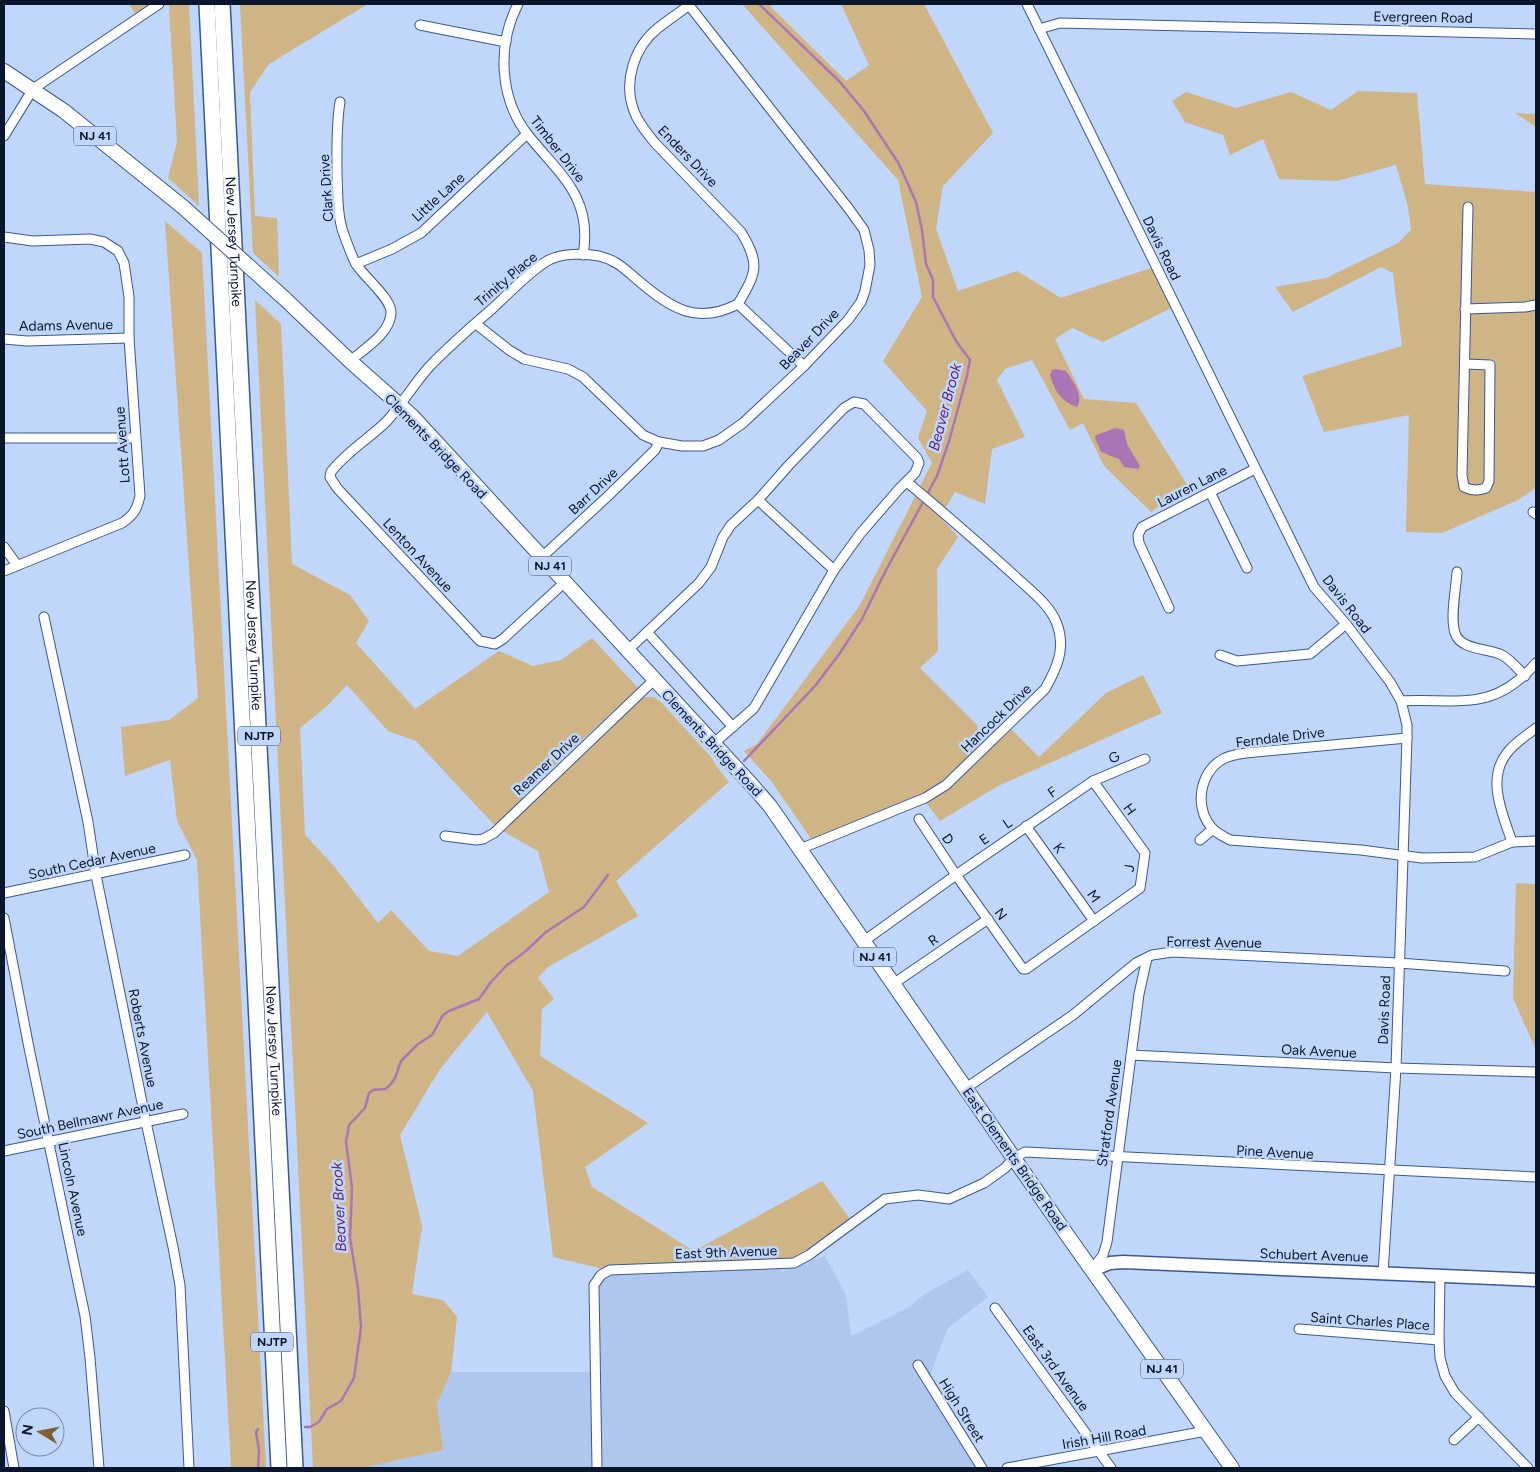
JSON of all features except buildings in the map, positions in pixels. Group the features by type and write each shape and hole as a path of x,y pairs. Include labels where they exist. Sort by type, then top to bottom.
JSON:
{"highway":[{"name":"New Jersey Turnpike","path":"207,4 278,1468"},
{"name":"New Jersey Turnpike","path":"222,4 295,1468"}],"main road":[{"name":"Clements Bridge Road","path":"4,71 64,110 183,207 412,416 750,783 770,806 800,849"},
{"name":"East Clements Bridge Road","path":"800,849 1232,1468"}],"street":[{"path":"4,136 33,90 159,4"},
{"name":"Timber Drive","path":"518,4 506,42 503,67 506,91 517,119 527,134 565,177 578,199 585,228 583,255"},
{"name":"Davis Road","path":"1027,4 1314,587 1346,624 1390,682 1402,702 1408,738 1396,1068 1383,1273"},
{"name":"Enders Drive","path":"688,5 657,28 646,40 638,54 628,81 633,111 642,127 655,143 742,232 754,258 754,270 752,280 738,304"},
{"name":"Beaver Drive","path":"476,324 508,350 524,359 568,369 583,376 643,435 659,442 682,446 703,446 719,440 742,423 804,366 848,320 861,302 870,265 869,250 864,230 688,5"},
{"name":"Evergreen Road","path":"1039,30 1060,23 1536,34"},
{"path":"420,25 506,42"},
{"name":"Clark Drive","path":"340,102 336,124 338,206 343,234 356,264 390,304 391,311 390,322 383,332 350,361"},
{"name":"Little Lane","path":"356,264 392,249 421,232 527,134"},
{"path":"1465,364 1490,364 1489,481 1486,488 1480,490 1470,490 1464,487 1462,475 1468,207"},
{"name":"Lott Avenue","path":"4,237 33,241 90,239 104,242 118,251 124,263 129,297 129,338 140,496 137,510 122,523 4,571"},
{"name":"Trinity Place","path":"330,477 334,468 386,421 428,368 516,286 547,261 561,256 583,255 600,256 620,263 640,282 666,302 686,312 710,315 725,311 738,304"},
{"path":"738,304 804,366"},
{"path":"1466,308 1525,307 1536,305"},
{"name":"Adams Avenue","path":"4,339 27,341 129,338"},
{"path":"627,651 699,583 711,567 719,545 731,525 758,500 844,408 854,402 864,404 917,458 918,469 860,534 834,570 754,708 713,744"},
{"path":"4,438 135,438"},
{"name":"Barr Drive","path":"542,557 655,450 659,442"},
{"name":"Lauren Lane","path":"1169,608 1139,543 1138,535 1142,527 1255,469"},
{"name":"Lenton Avenue","path":"330,477 337,488 480,641 495,644 503,639 565,582"},
{"name":"Hancock Drive","path":"800,849 925,798 946,786 1045,689 1062,653 1057,623 1045,604 1000,561 907,482"},
{"path":"1210,492 1247,568"},
{"path":"758,500 834,570"},
{"path":"4,547 17,565"},
{"path":"1457,572 1454,622 1456,635 1465,644 1474,648 1493,651 1504,656 1525,676"},
{"name":"Roberts Avenue","path":"44,617 88,822 96,875 180,1285 189,1468"},
{"path":"1220,656 1237,661 1310,654 1346,624"},
{"path":"647,632 733,726"},
{"path":"1402,702 1479,700 1505,690 1525,676 1536,663"},
{"name":"Reamer Drive","path":"445,836 476,840 483,839 494,833 654,680"},
{"path":"1512,842 1497,788 1498,772 1506,754 1536,728"},
{"name":"Ferndale Drive","path":"1213,829 1203,812 1200,796 1204,780 1212,767 1224,758 1246,752 1408,738"},
{"name":"G","path":"1093,781 1145,759"},
{"name":"F","path":"1026,826 1093,781"},
{"name":"H","path":"1093,781 1145,853"},
{"name":"D","path":"919,819 956,875"},
{"name":"L","path":"1004,842 1026,826"},
{"name":"K","path":"1026,826 1071,887"},
{"path":"1200,840 1213,829 1230,840 1361,850 1422,858 1470,858 1512,842 1536,841"},
{"name":"E","path":"956,875 1004,842"},
{"name":"J","path":"1094,921 1140,888 1145,853"},
{"name":"South Cedar Avenue","path":"4,893 96,875 185,854"},
{"path":"864,941 956,875"},
{"name":"N","path":"956,875 1023,969 1026,969 1094,921"},
{"name":"M","path":"1071,887 1094,921"},
{"name":"Lincoln Avenue","path":"4,918 85,1316 100,1468"},
{"name":"R","path":"893,984 988,919"},
{"name":"Forrest Avenue","path":"966,1088 1073,1015 1136,963 1147,958 1172,952 1399,963 1504,971"},
{"name":"Stratford Avenue","path":"1092,1270 1103,1255 1107,1242 1139,994 1147,958"},
{"name":"Oak Avenue","path":"1131,1055 1396,1068 1536,1072"},
{"name":"South Bellmawr Avenue","path":"4,1151 183,1114"},
{"name":"Pine Avenue","path":"1014,1158 1025,1152 1536,1177"},
{"name":"East 9th Avenue","path":"597,1468 594,1285 601,1275 610,1270 794,1263 809,1255 885,1199 918,1195 949,1199 984,1183 1005,1168 1014,1158"},
{"name":"Schubert Avenue","path":"1092,1270 1123,1262 1536,1280"},
{"path":"1440,1276 1439,1340 1440,1358 1445,1376 1455,1393 1528,1468"},
{"name":"East 3rd Avenue","path":"995,1308 1111,1468"},
{"name":"Saint Charles Place","path":"1299,1329 1439,1340"},
{"name":"High Street","path":"918,1365 982,1468"},
{"path":"4,1411 14,1468"},
{"path":"1454,1440 1479,1418"},
{"name":"Irish Hill Road","path":"1007,1468 1048,1464 1206,1431"}],"shaded area":[{"path":"129,4 164,4 138,18"},
{"path":"169,4 189,4 199,206 168,178 177,142"},
{"path":"240,4 368,4 269,64 250,92 255,216 277,218 279,277 253,253"},
{"path":"742,4 768,4 846,81 869,65 841,4 924,4 993,133 943,186 936,229 958,291 1017,271 1061,298 1154,267 1173,307 1103,342 1072,328 1055,339 1084,399 1136,403 1188,486 1151,512 1104,466 1083,423 1070,430 1032,360 1005,369 997,380 1025,437 992,449 985,504 955,492 940,517 958,537 937,569 938,651 920,668 977,725 983,754 1011,729 1039,757 1106,693 1143,675 1162,713 998,786 940,821 921,796 814,843 771,781 744,751 757,744 860,605 932,463 918,438 927,411 883,361 922,297 898,180"},
{"path":"1358,91 1417,93 1425,184 1536,192 1536,488 1518,500 1442,533 1406,532 1409,415 1324,432 1302,376 1402,346 1393,273 1381,267 1293,312 1275,287 1326,278 1398,243 1411,230 1408,207 1396,165 1337,181 1279,179 1263,139 1230,155 1223,135 1185,122 1172,101 1186,92 1236,108 1291,92 1331,110"},
{"path":"1515,113 1536,114 1536,127"},
{"path":"165,221 202,253 266,1468 231,1468 197,860 177,821 170,760 125,776 121,727 169,720 198,698"},
{"path":"255,300 281,324 292,564 350,595 369,621 356,643 415,709 499,651 533,666 561,660 592,638 638,688 522,796 530,802 642,697 654,697 660,701 712,758 729,782 616,881 638,916 548,967 538,978 554,999 542,1009 540,1056 648,1123 585,1167 592,1187 694,1251 822,1181 853,1223 781,1266 599,1268 553,1257 533,1091 487,1012 440,1069 400,1135 422,1226 412,1294 443,1300 457,1317 451,1372 437,1404 443,1450 362,1468 313,1468","holes":["347,685 388,731 416,741 497,828 538,851 549,892 458,956 429,951 391,910 378,923 333,865 305,835 300,728 326,707"]},
{"path":"1052,370 1066,371 1074,383 1080,398 1077,407 1062,399 1056,390 1050,375"},
{"path":"1116,428 1124,430 1127,444 1140,466 1138,469 1124,467 1119,459 1101,452 1095,438 1096,435"},
{"path":"1516,883 1536,884 1536,1050 1513,998"},
{"path":"825,1256 846,1295 851,1336 909,1307 925,1294 968,1270 988,1297 948,1328 927,1383 984,1468 362,1468 443,1450 437,1404 451,1372 602,1372 594,1327 599,1268 781,1266 781,1272"}],"waterway":[{"name":"Beaver Brook","path":"744,761 815,686 840,653 862,619 937,476 949,441 970,360 956,341 933,297 933,280 926,264 916,202 899,164 864,111 839,81 759,4"},
{"name":"Beaver Brook","path":"305,1427 310,1427 319,1422 327,1409 341,1401 354,1378 361,1327 358,1288 350,1238 352,1188 346,1142 349,1125 365,1108 369,1093 373,1090 385,1089 390,1085 395,1078 401,1061 418,1044 432,1035 443,1015 479,999 506,966 526,951 546,932 584,907 608,875"},
{"name":"Beaver Brook","path":"258,1429 256,1432 259,1450 258,1468"}]}
